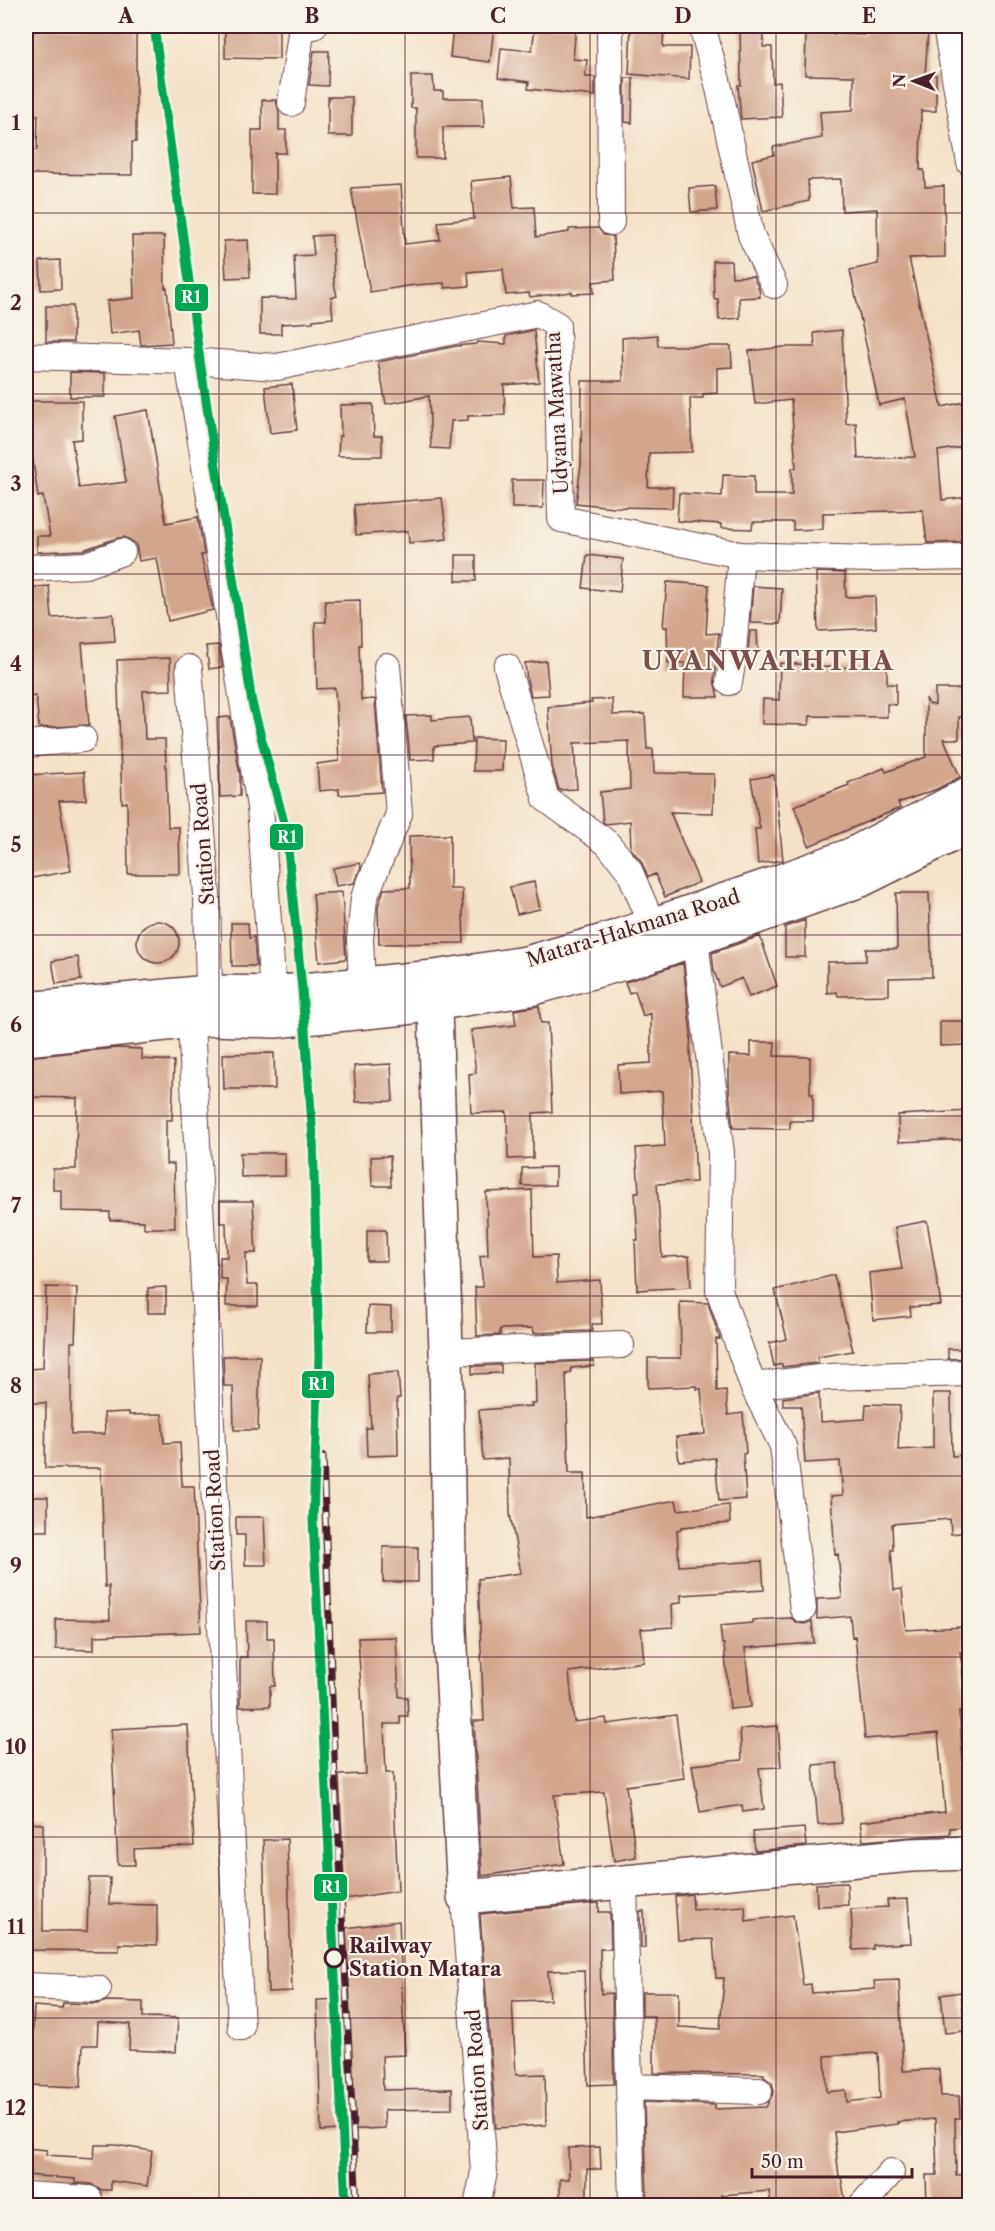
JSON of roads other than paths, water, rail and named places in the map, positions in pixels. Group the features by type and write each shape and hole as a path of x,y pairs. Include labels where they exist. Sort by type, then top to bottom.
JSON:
{"main road":[{"name":"Matara-Hakmana Road","path":"26,1009 200,1007 275,1021 434,990 610,939 775,883 852,854 969,793"},
{"name":"Matara-Hakmana Road","path":"26,1039 273,993 362,983 434,990 530,989 639,959 861,880 969,826"},
{"path":"434,990 446,1353 450,1629 464,1897 911,1856 969,1853"}],"street":[{"path":"291,103 302,26 314,26"},
{"path":"610,26 611,222"},
{"path":"702,26 718,84 751,235 774,285"},
{"path":"946,26 969,163"},
{"name":"Udyana Mawatha","path":"26,356 188,361 276,367 538,314 557,325 561,519 741,555 870,559 969,557"},
{"path":"188,361 260,807 273,993"},
{"path":"26,568 87,565 122,552"},
{"path":"729,682 741,555"},
{"path":"362,983 360,939 364,898 399,814 387,666"},
{"path":"507,667 546,799 607,843 629,870 652,924"},
{"name":"Station Road","path":"189,668 207,895 200,1007 241,2027"},
{"path":"26,744 83,739"},
{"path":"694,940 721,1153 719,1290 753,1386 783,1446 802,1609"},
{"path":"446,1353 621,1345"},
{"path":"753,1386 828,1377 969,1373"},
{"path":"624,1882 632,2205"},
{"name":"Station Road","path":"464,1897 484,2172 477,2205"},
{"path":"26,1986 98,1989"},
{"path":"629,2087 759,2091"},
{"path":"861,2205 891,2172"},
{"path":"26,2195 90,2199"}],"railway":[{"path":"154,26 200,361 252,703 286,830 302,989 313,1138 319,1356 313,1519 339,2050"},
{"path":"323,1456 335,1778 357,2206"}],"place":[{"name":"Railway Station Matara","path":"334,1958"}],"district":[{"name":"UYANWATHTHA","path":"768,661"}]}
